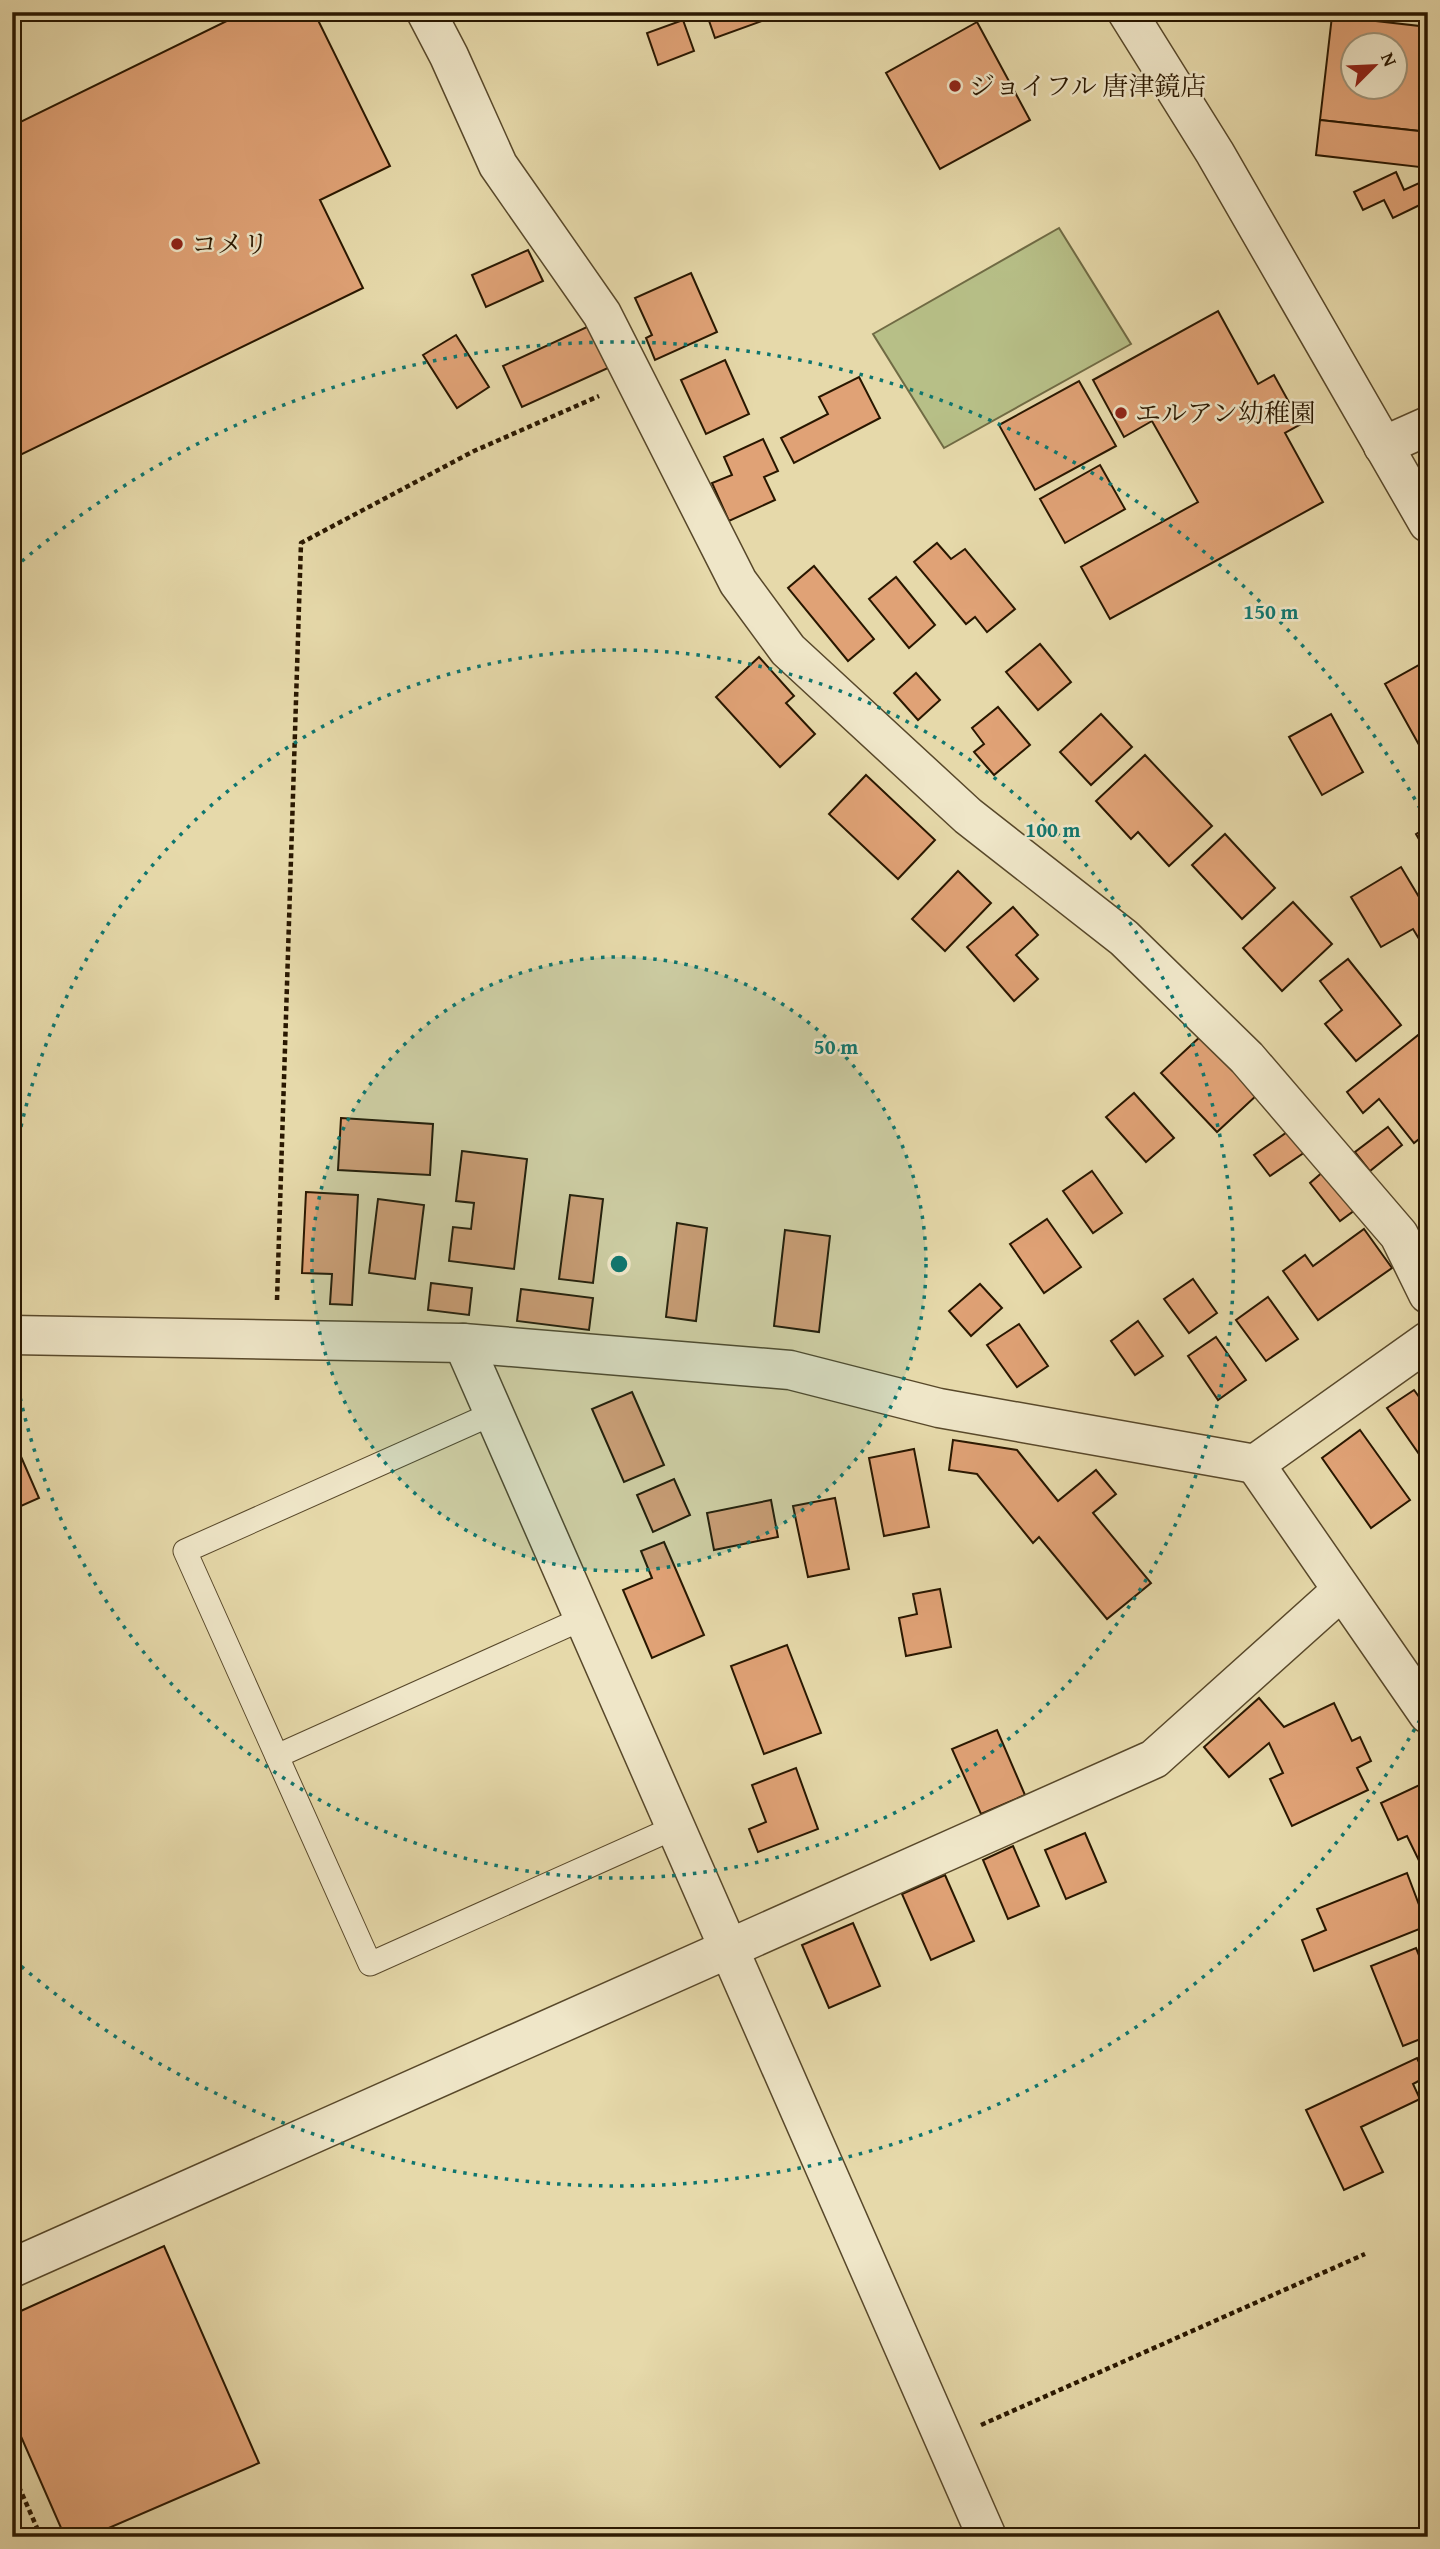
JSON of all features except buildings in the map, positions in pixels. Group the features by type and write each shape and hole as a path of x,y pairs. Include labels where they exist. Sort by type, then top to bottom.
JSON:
{"street":[{"path":"426,12 498,165 602,314 738,582 788,650 968,816 1124,938 1247,1058 1399,1235 1428,1294"},
{"path":"1127,12 1215,153 1428,523"},
{"path":"1383,446 1428,426"},
{"path":"12,1335 463,1343 790,1370 939,1408 1255,1464 1428,1341"},
{"path":"463,1343 987,2537"},
{"path":"1255,1464 1428,1714"},
{"path":"12,2268 1154,1759 1341,1591"}],"lane":[{"path":"494,1413 185,1551 370,1964 676,1828"},
{"path":"276,1756 584,1618"}],"path":[{"path":"275,1340 301,543 474,451 635,380"},
{"path":"12,1018 15,1037 12,1053"},
{"path":"945,2441 1365,2254"},
{"path":"12,2471 41,2537"}],"green space":[{"path":"1059,228 1131,344 944,448 873,334"}],"place":[{"name":"ジョイフル 唐津鏡店","path":"955,86"},
{"name":"コメリ","path":"177,244"},
{"name":"エルアン幼稚園","path":"1121,413"}]}
